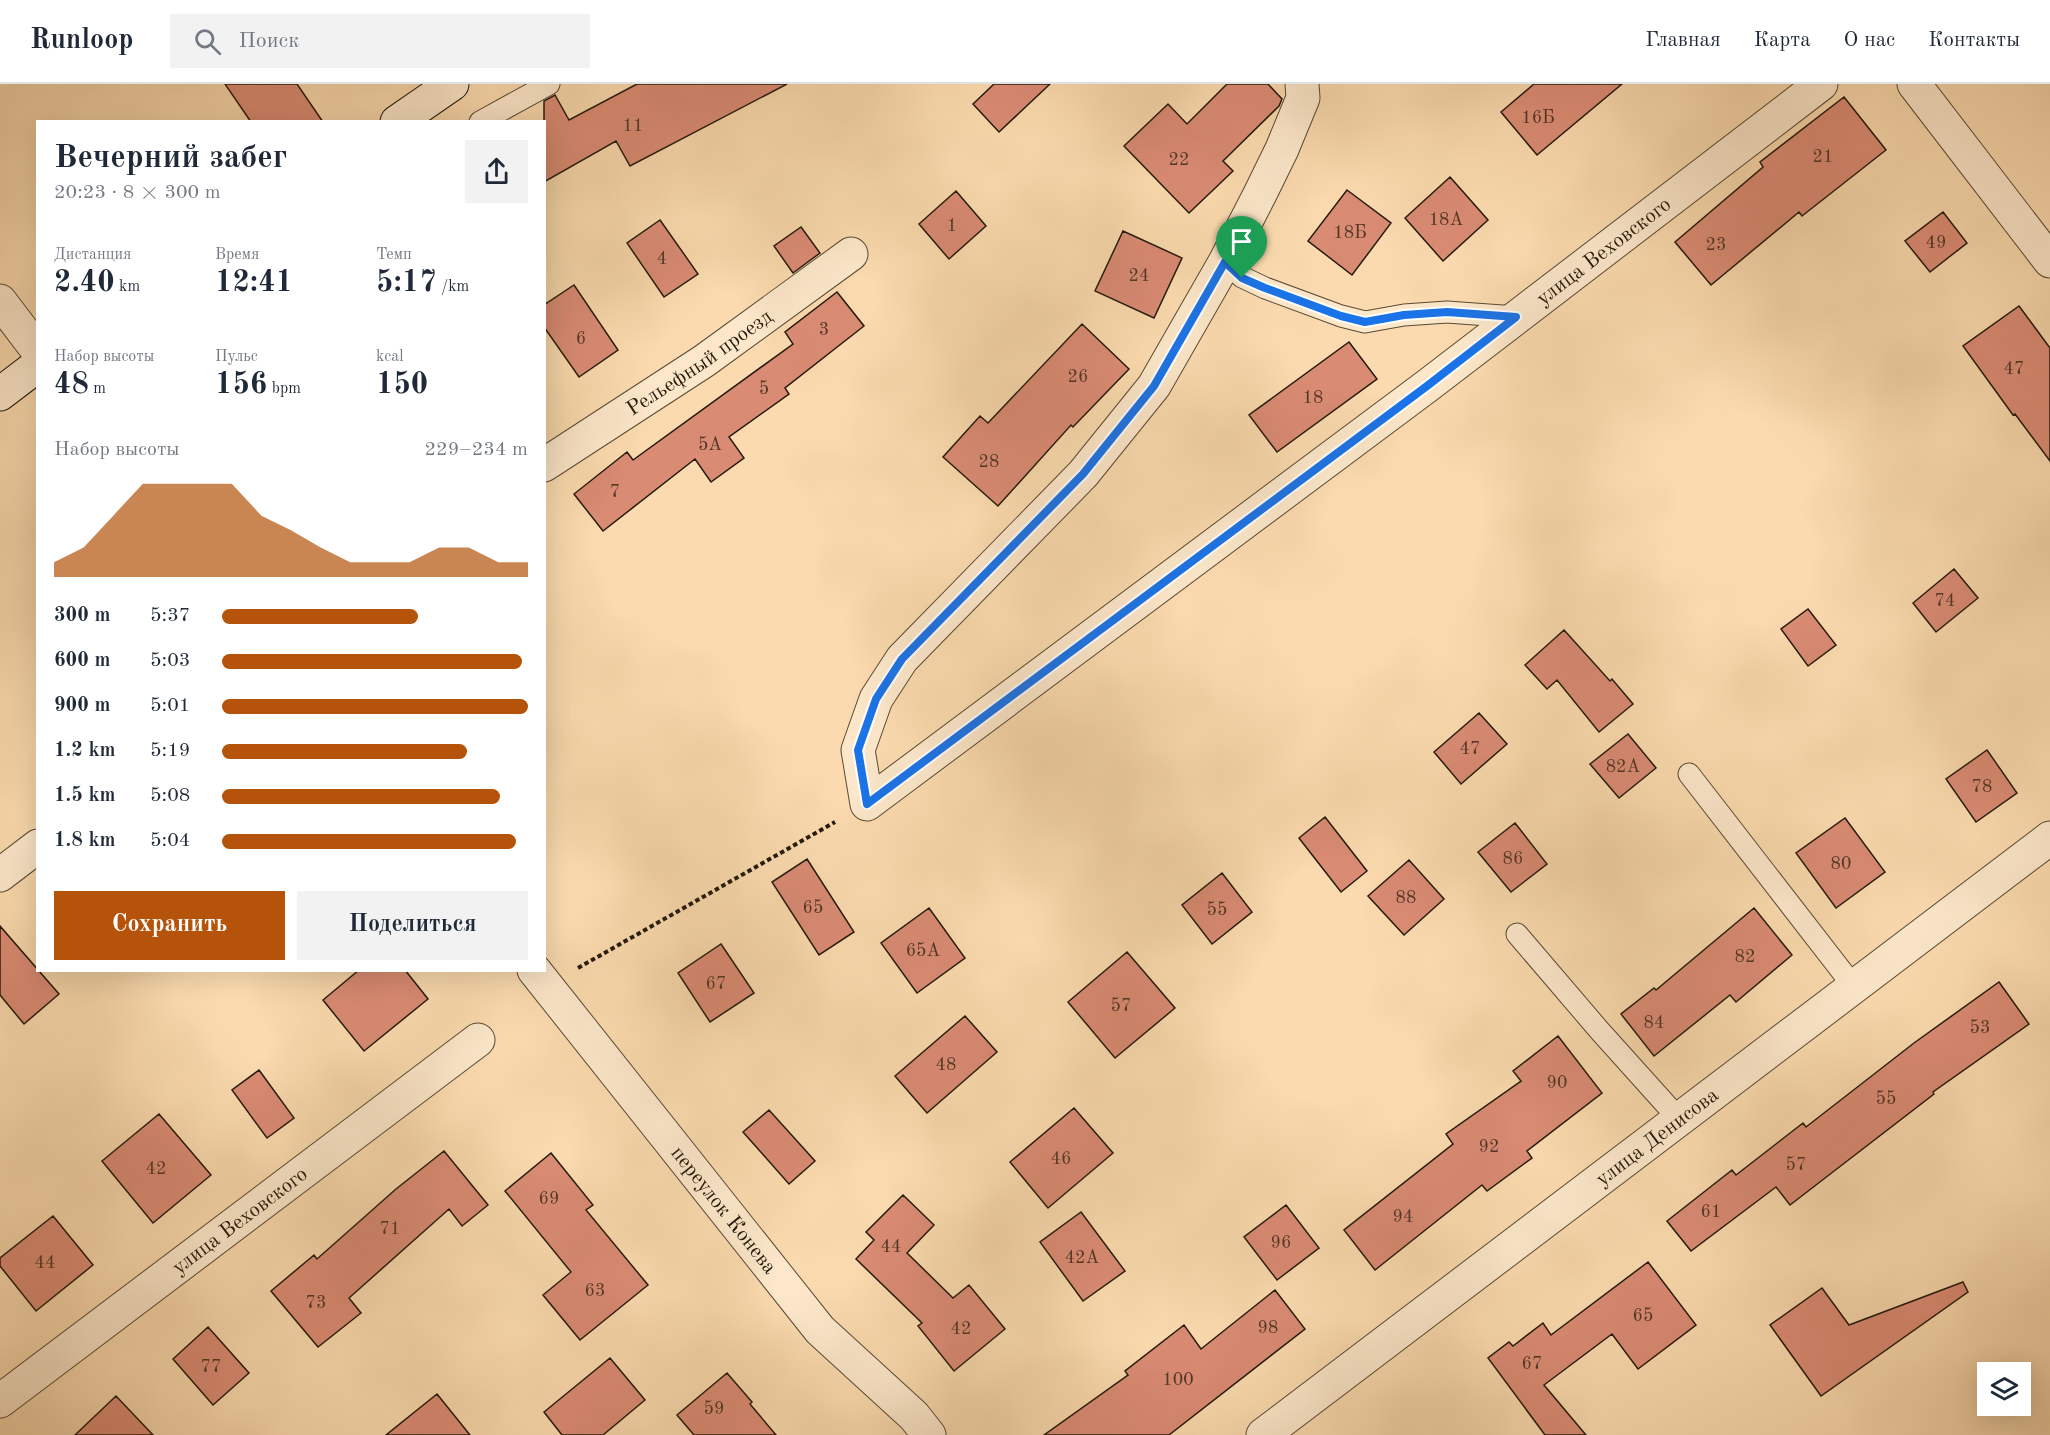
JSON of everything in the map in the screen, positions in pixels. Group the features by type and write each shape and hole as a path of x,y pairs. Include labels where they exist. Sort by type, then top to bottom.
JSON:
{"street":[{"path":"400,120 452,84"},
{"path":"867,804 858,750 876,699 902,659 1083,474 1154,386 1225,262 1282,149 1302,98 1302,84"},
{"name":"улица Веховского","path":"867,804 1427,386 1821,84"},
{"path":"1914,84 2050,261"},
{"name":"Рельефный проезд","path":"546,464 704,361 851,254"},
{"path":"0,301 36,348"},
{"path":"0,394 36,367"},
{"name":"улица Денисова","path":"1263,1435 2050,838"},
{"path":"0,875 36,848"},
{"name":"переулок Конева","path":"540,978 820,1330 914,1416 929,1435"},
{"name":"улица Веховского","path":"0,1401 478,1040"}],"lane":[{"path":"484,120 549,84"},
{"path":"1225,262 1242,278 1265,288 1341,316 1365,322 1404,315 1447,312 1516,317"},
{"path":"1689,774 1854,987"},
{"path":"1517,934 1679,1119"}],"path":[{"path":"540,978 867,804"}],"building":[{"path":"225,84 297,84 322,120 250,120"},
{"path":"637,84 787,84 630,166 616,141 546,181 544,101 555,95 569,120"},
{"path":"994,84 1050,84 999,132 973,104"},
{"path":"1227,84 1268,84 1282,99 1279,106 1223,161 1233,171 1189,213 1124,146 1168,104 1187,124"},
{"path":"1534,84 1622,84 1537,155 1501,112"},
{"path":"1844,97 1886,150 1802,216 1799,212 1711,285 1675,242 1763,167 1760,162"},
{"path":"1450,177 1488,220 1443,261 1405,218"},
{"path":"1347,190 1391,223 1352,275 1308,241"},
{"path":"956,191 986,226 949,259 919,224"},
{"path":"1943,212 1967,243 1930,272 1905,241"},
{"path":"660,220 698,274 664,297 627,243"},
{"path":"801,227 820,253 793,273 774,246"},
{"path":"1123,231 1182,258 1154,318 1095,291"},
{"path":"574,285 618,350 579,377 546,330 546,304"},
{"path":"837,292 864,326 785,388 789,394 729,437 744,458 711,482 695,459 603,531 574,494 627,452 633,460 793,344 785,332"},
{"path":"2019,306 2050,348 2050,461 1963,346"},
{"path":"1082,324 1129,369 1073,427 1071,425 998,506 943,457 980,416 988,423"},
{"path":"1349,342 1377,379 1277,452 1249,415"},
{"path":"1954,569 1978,598 1936,632 1913,603"},
{"path":"1808,609 1836,645 1808,666 1781,629"},
{"path":"1564,630 1633,704 1599,732 1557,680 1547,689 1525,665"},
{"path":"1479,713 1507,744 1461,784 1434,752"},
{"path":"1628,734 1656,768 1619,798 1590,764"},
{"path":"1987,750 2017,793 1976,822 1946,779"},
{"path":"1325,817 1367,871 1341,892 1299,838"},
{"path":"1845,818 1885,872 1836,908 1796,853"},
{"path":"1515,823 1547,864 1511,892 1478,852"},
{"path":"807,859 854,932 819,955 772,882"},
{"path":"1409,860 1444,899 1404,935 1368,896"},
{"path":"1222,873 1252,912 1212,944 1182,905"},
{"path":"929,908 965,958 917,993 881,943"},
{"path":"1754,908 1792,955 1736,1002 1730,995 1654,1056 1621,1014 1654,988 1656,990"},
{"path":"0,926 36,967 36,972 40,972 59,994 24,1024 0,995"},
{"path":"721,944 754,993 710,1022 678,973"},
{"path":"1127,952 1175,1008 1115,1058 1068,1002"},
{"path":"357,972 407,972 428,999 364,1051 323,1000"},
{"path":"1999,982 2029,1024 1933,1092 1934,1094 1790,1205 1776,1187 1691,1251 1667,1221 1732,1170 1736,1175 1803,1123 1806,1127 1914,1043"},
{"path":"965,1016 997,1052 927,1113 895,1076"},
{"path":"1558,1036 1602,1093 1527,1151 1532,1158 1487,1191 1482,1185 1375,1270 1344,1230 1453,1144 1446,1134 1521,1081 1513,1071"},
{"path":"259,1070 294,1118 267,1138 232,1090"},
{"path":"1074,1108 1113,1153 1048,1208 1010,1162"},
{"path":"769,1110 815,1161 789,1184 743,1132"},
{"path":"159,1114 211,1175 153,1223 102,1161"},
{"path":"444,1151 488,1205 462,1226 449,1209 349,1298 361,1313 318,1347 271,1291 314,1255 317,1259 396,1189"},
{"path":"551,1153 593,1205 586,1210 648,1285 580,1340 543,1295 571,1272 505,1191"},
{"path":"903,1195 934,1225 907,1253 953,1298 969,1285 1005,1329 954,1371 918,1326 922,1323 856,1259 874,1240 866,1232"},
{"path":"1286,1205 1319,1248 1277,1280 1244,1237"},
{"path":"1081,1212 1125,1271 1083,1301 1040,1242"},
{"path":"53,1216 93,1265 36,1311 0,1266 0,1258"},
{"path":"1648,1262 1696,1325 1638,1369 1612,1334 1544,1385 1586,1435 1545,1435 1488,1358 1509,1342 1513,1346 1543,1323 1551,1335"},
{"path":"1963,1282 1968,1292 1821,1396 1770,1325 1822,1288 1849,1325"},
{"path":"1275,1290 1305,1329 1169,1435 1044,1435 1128,1375 1125,1371 1184,1325 1201,1349"},
{"path":"208,1327 249,1373 213,1405 173,1359"},
{"path":"610,1358 645,1400 603,1435 562,1435 544,1412"},
{"path":"727,1373 776,1435 694,1435 677,1415"},
{"path":"437,1394 470,1435 386,1435"},
{"path":"116,1396 153,1435 75,1435"}],"route":[{"path":"1225,262 1242,278 1341,316 1365,322 1404,315 1447,312 1516,317 867,804 858,750 876,699 902,659 1083,474 1154,386 1225,262"}]}
